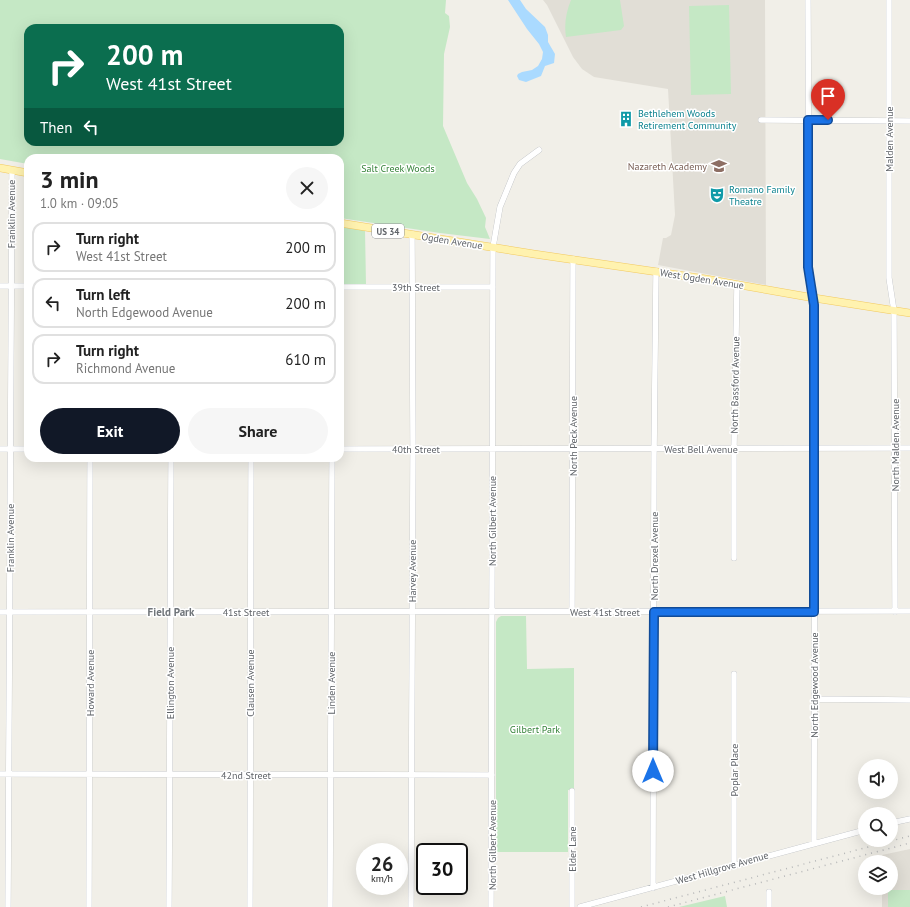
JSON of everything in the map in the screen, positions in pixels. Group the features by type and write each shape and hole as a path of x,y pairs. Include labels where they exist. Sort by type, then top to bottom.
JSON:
{"main road":[{"path":"0,168 24,172"},
{"name":"Ogden Avenue","path":"344,224 493,248"},
{"name":"West Ogden Avenue","path":"493,248 737,284 910,313"}],"street":[{"name":"North Edgewood Avenue","path":"808,0 808,267 814,298 814,843"},
{"name":"Malden Avenue","path":"889,0 889,278"},
{"path":"761,120 910,121"},
{"name":"North Gilbert Avenue","path":"491,907 493,248 500,207 514,173 520,164 539,150"},
{"name":"Franklin Avenue","path":"8,907 12,170"},
{"name":"Harvey Avenue","path":"411,907 413,449 412,234"},
{"name":"North Peck Avenue","path":"572,612 573,260"},
{"name":"North Drexel Avenue","path":"654,888 654,448 656,272"},
{"name":"North Malden Avenue","path":"889,278 894,311 895,612"},
{"name":"North Bassford Avenue","path":"734,558 734,448 737,284"},
{"path":"0,286 24,286"},
{"name":"39th Street","path":"344,286 493,287"},
{"name":"West Bell Avenue","path":"493,450 654,448 910,448"},
{"path":"0,449 24,449"},
{"name":"40th Street","path":"344,449 493,450"},
{"name":"Howard Avenue","path":"88,907 90,462"},
{"name":"Ellington Avenue","path":"169,907 171,462"},
{"name":"Clausen Avenue","path":"250,907 251,462"},
{"name":"Linden Avenue","path":"330,907 332,462"},
{"name":"41st Street","path":"0,612 492,612"},
{"name":"West 41st Street","path":"492,612 910,612"},
{"name":"Poplar Place","path":"734,674 734,865"},
{"path":"814,699 910,700"},
{"name":"42nd Street","path":"0,774 492,775"},
{"name":"Elder Lane","path":"572,791 572,907"},
{"path":"898,822 910,819"},
{"name":"West Hillgrove Avenue","path":"580,907 858,832"},
{"path":"769,892 769,907"}],"shaded area":[{"name":"Nazareth Academy","path":"543,0 765,0 766,285 658,265 663,238 671,235 675,215 668,89 594,77 582,69 573,57 547,5"},
{"path":"910,849 910,907 882,907 882,895 898,895 898,855 882,855"}],"green space":[{"name":"Salt Creek Woods","path":"0,0 446,0 445,13 449,16 450,27 444,54 443,126 467,183 486,218 485,227 490,239 344,219 344,154 24,154 24,163 0,159"},
{"path":"571,0 620,0 624,26 621,30 566,37 566,18"},
{"path":"729,5 731,94 691,95 689,6"},
{"path":"344,226 365,229 366,285 344,285"},
{"name":"Gilbert Park","path":"501,616 526,616 527,669 574,668 574,790 568,790 568,852 496,852 496,622"},
{"path":"898,890 910,890 910,907 888,907 888,895 898,895"},
{"path":"725,896 727,907 679,907"}],"water":[{"path":"508,0 520,0 526,9 545,27 548,35 548,42 555,54 554,63 545,66 541,76 526,82 519,80 517,76 518,74 532,70 538,66 542,59 543,52"}],"railway":[{"path":"641,907 910,836"},
{"path":"668,907 910,843"}],"place":[{"name":"Bethlehem Woods Retirement Community","path":"626,119"},
{"name":"Nazareth Academy","path":"719,166"},
{"name":"Romano Family Theatre","path":"717,195"}],"district":[{"name":"Field Park","path":"171,612"}],"route":[{"path":"653,771 654,612 814,612 814,298 808,267 808,120 828,120"}]}
